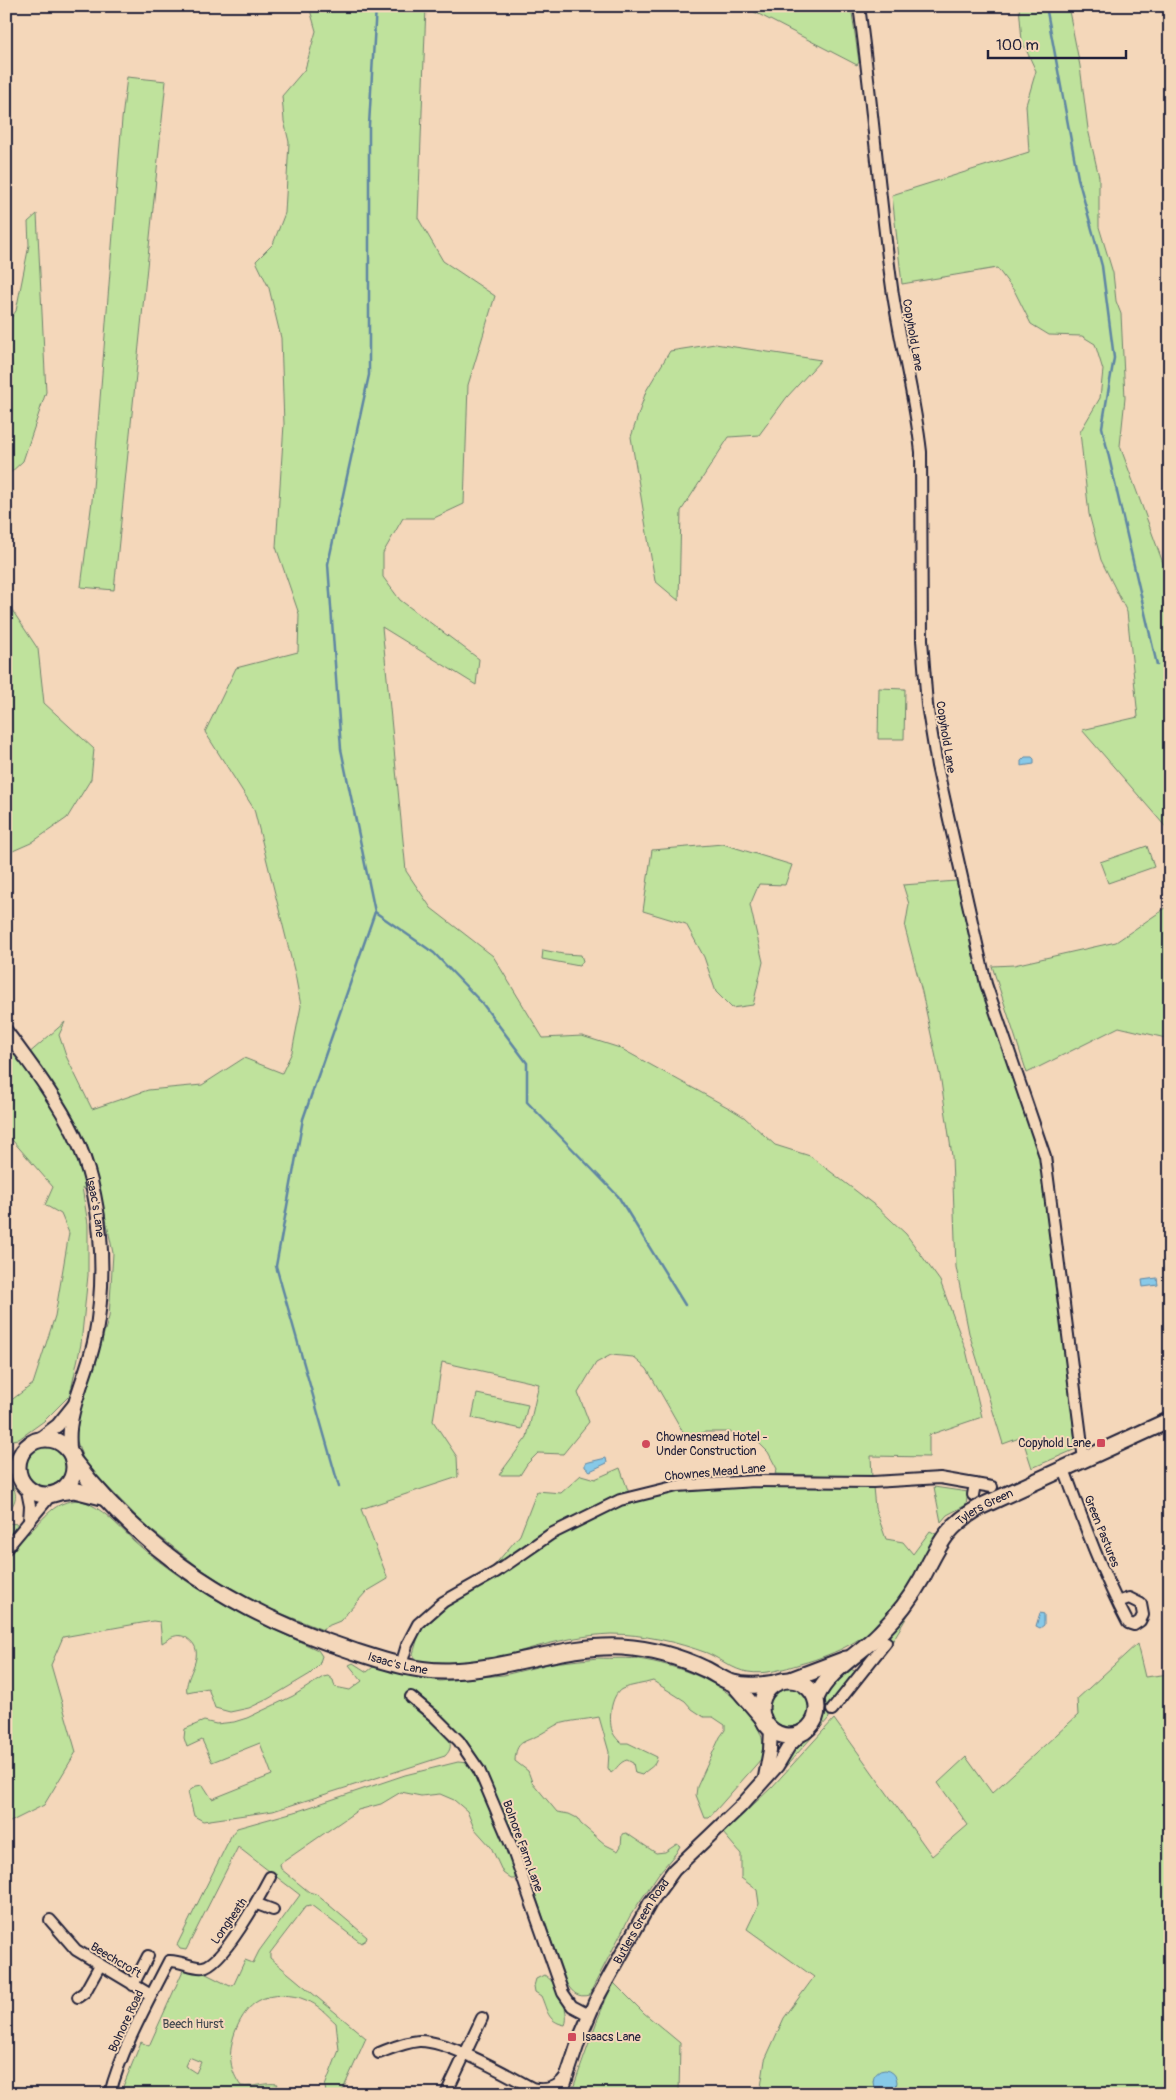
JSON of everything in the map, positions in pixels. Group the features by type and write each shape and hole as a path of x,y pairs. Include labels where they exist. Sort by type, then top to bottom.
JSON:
{"highway":[{"name":"Tylers Green","path":"816,1698 825,1682 881,1633 895,1616 921,1578 938,1544 964,1516 1001,1497 1170,1420"},
{"path":"6,1457 24,1450 37,1441 46,1439 64,1445 72,1456 74,1470 72,1479 67,1486 55,1493 42,1495 33,1492 6,1470"},
{"path":"23,1482 18,1464 24,1450"},
{"name":"Isaac's Lane","path":"72,1456 102,1497 157,1548 207,1585 288,1627 333,1645 401,1665 447,1671 500,1666 569,1649 590,1647 623,1648 646,1650 688,1662 733,1683 762,1685 776,1683"},
{"name":"Isaac's Lane","path":"55,1493 74,1490 102,1497"},
{"name":"Tylers Green","path":"793,1680 832,1663 852,1658"},
{"path":"793,1680 807,1685 816,1698 817,1714 814,1722 802,1733 786,1736 767,1724 761,1710 764,1695 776,1683 793,1680"},
{"name":"Isaac's Lane","path":"733,1683 767,1724"}],"main road":[{"name":"Isaac's Lane","path":"6,1031 42,1079 74,1135 86,1163 99,1225 102,1261 98,1319 89,1363 75,1403 70,1429 72,1456"},
{"name":"Isaac's Lane","path":"37,1441 58,1425 75,1403"},
{"name":"Butlers Green Road","path":"765,1777 770,1750 767,1724"},
{"name":"Butlers Green Road","path":"561,2094 589,2015 628,1941 661,1886 674,1870 740,1807 765,1777 777,1766 790,1746 802,1733"}],"street":[{"name":"Copyhold Lane","path":"859,6 869,76 893,289 921,452 922,640 927,705 937,766 986,984 1046,1156 1084,1460"},
{"name":"Green Pastures","path":"1064,1469 1092,1543 1118,1602"},
{"name":"Chownes Mead Lane","path":"401,1665 407,1645 418,1624 443,1602 496,1572 551,1534 620,1500 677,1486 755,1481 873,1482 940,1478 974,1490 992,1487"},
{"path":"23,1482 30,1506 29,1521"},
{"path":"6,1549 55,1493"},
{"path":"832,1710 886,1642"},
{"path":"852,1658 862,1672"},
{"name":"Bolnore Farm Lane","path":"411,1697 435,1716 459,1740 479,1770 511,1845 563,1994 572,2006 589,2015"},
{"name":"Longheath","path":"169,1960 176,1960 201,1968 210,1964 221,1955 256,1904 270,1877"},
{"path":"256,1904 273,1910"},
{"name":"Beechcroft","path":"50,1920 76,1950 152,1995"},
{"path":"133,1984 148,1956"},
{"name":"Bolnore Road","path":"110,2094 115,2076 169,1960"},
{"path":"78,1997 85,1992 100,1965"},
{"path":"446,2094 482,2018"},
{"path":"379,2053 407,2042 420,2041 442,2044 541,2092 559,2084 570,2069"}],"green space":[{"path":"309,6 426,6 418,218 443,261 495,296 468,385 464,504 434,518 403,518 383,553 383,577 400,600 479,659 476,685 382,627 406,871 431,908 493,956 543,1038 582,1036 620,1048 744,1117 775,1145 810,1156 877,1207 906,1234 940,1281 966,1350 982,1417 929,1435 929,1457 871,1456 872,1477 775,1474 777,1469 768,1452 754,1438 730,1432 705,1432 687,1439 647,1369 633,1357 611,1355 596,1363 578,1393 589,1422 563,1454 538,1453 527,1464 520,1475 499,1475 527,1437 539,1384 442,1362 433,1421 457,1457 458,1477 361,1509 388,1579 366,1592 340,1621 325,1627 323,1630 268,1608 240,1594 201,1569 145,1525 85,1464 75,1436 80,1411 109,1317 113,1253 103,1205 82,1187 88,1224 88,1275 81,1344 70,1395 44,1421 19,1439 6,1441 6,1404 33,1384 55,1316 69,1233 61,1214 45,1205 53,1187 6,1133 6,1043 19,1062 65,1022 59,1035 66,1056 92,1109 148,1090 202,1085 244,1058 282,1073 292,1052 301,1006 295,974 254,809 205,732 236,668 298,652 299,614 276,547 284,424 281,338 269,288 256,261 273,244 285,213 289,142 284,121 282,96 305,69 316,31"},
{"path":"743,6 851,6 859,62 857,65"},
{"path":"1019,6 1068,6 1080,66 1088,129 1099,177 1099,227 1113,273 1116,301 1121,314 1125,398 1120,446 1170,582 1170,832 1082,730 1138,717 1127,612 1101,560 1089,514 1080,432 1100,398 1103,370 1095,344 1082,336 1049,335 1031,324 1015,292 997,268 902,284 892,195 1029,152 1026,105 1036,71 1022,41"},
{"path":"127,77 166,81 114,590 81,587 92,501 122,119"},
{"path":"37,214 46,392 23,461 6,479 6,324 16,311 29,245 28,222"},
{"path":"715,344 821,360 787,397 759,435 729,437 681,511 679,601 655,581 631,437 646,391 670,351"},
{"path":"6,601 38,649 44,703 94,749 91,779 67,818 31,843 6,854"},
{"path":"879,688 905,689 904,739 878,739"},
{"path":"723,844 792,865 785,885 759,884 750,905 763,962 753,1005 732,1008 716,992 704,957 686,924 643,911 652,850"},
{"path":"1147,846 1154,867 1108,883 1100,862"},
{"path":"957,881 996,1031 1041,1157 1076,1449 1032,1468 1022,1437 1003,1444 969,1333 956,1267 952,1156 941,1081 922,992 905,928 909,904 903,885"},
{"path":"1170,905 1170,1039 1119,1027 1027,1073 992,966 1014,965 1116,942"},
{"path":"543,950 581,955 583,961 579,966 542,959"},
{"path":"477,1394 528,1405 522,1429 472,1418"},
{"path":"50,1445 62,1451 67,1458 67,1476 62,1483 55,1488 42,1489 34,1486 27,1479 24,1463 27,1455 34,1448"},
{"path":"620,1468 629,1493 755,1485 873,1487 875,1508 886,1539 903,1542 913,1554 930,1531 936,1534 899,1601 869,1632 827,1655 781,1670 761,1673 743,1671 707,1653 684,1645 660,1639 623,1634 591,1636 561,1641 489,1661 462,1663 417,1661 413,1654 420,1631 450,1605 501,1573 493,1567 520,1535 537,1491 561,1493 581,1475 595,1479"},
{"path":"6,1479 15,1491 15,1500 6,1512"},
{"path":"934,1487 968,1492 966,1505 947,1515 941,1522"},
{"path":"80,1500 103,1512 145,1550 179,1576 213,1598 282,1634 318,1650 322,1656 319,1665 310,1674 268,1699 249,1708 230,1712 215,1708 208,1688 187,1692 196,1651 193,1644 183,1636 174,1636 162,1643 160,1622 153,1621 63,1637 51,1665 76,1752 44,1805 6,1824 6,1555 26,1532 28,1534 56,1507 63,1503"},
{"path":"6,1523 19,1524 6,1540"},
{"path":"924,1588 892,1642 888,1642 867,1660 865,1659 866,1655"},
{"path":"1137,1644 1145,1677 1170,1674 1170,2094 760,2094 765,2060 784,2018 814,1977 747,1929 759,1904 757,1890 741,1878 741,1854 723,1833 772,1787 834,1719 932,1856 968,1825 938,1783 966,1757 992,1793 1078,1715 1077,1699"},
{"path":"598,1658 633,1659 661,1663 696,1675 713,1684 729,1694 754,1719 762,1738 763,1746 762,1758 709,1818 705,1818 696,1795 697,1787 725,1730 725,1725 713,1717 704,1717 692,1709 685,1701 653,1681 629,1686 618,1692 610,1716 611,1728 621,1743 628,1743 657,1757 653,1765 642,1775 635,1773 633,1763 627,1760 622,1762 611,1773 608,1768 609,1752 599,1717 556,1725 519,1746 515,1761 528,1771 532,1782 557,1812 569,1814 577,1818 581,1824 606,1845 618,1851 621,1846 622,1834 626,1833 656,1853 665,1852 677,1844 680,1846 630,1916 589,1995 582,1996 576,1994 567,1984 511,1826 504,1819 471,1749 456,1731 448,1736 450,1747 445,1756 273,1811 203,1821 194,1816 188,1792 196,1786 203,1785 212,1799 272,1775 260,1743 212,1762 202,1740 187,1747 184,1738 185,1729 204,1721 216,1724 247,1718 293,1696 323,1677 328,1676 333,1680 335,1687 350,1690 362,1681 349,1665 353,1663 367,1672 373,1667 440,1681 504,1675 553,1663"},
{"path":"848,1669 856,1672 828,1711 829,1718 780,1773 787,1759 810,1737 819,1725 823,1713 826,1690"},
{"path":"793,1687 800,1690 806,1696 809,1707 808,1715 800,1724 793,1727 785,1727 778,1724 770,1715 769,1703 772,1696 781,1688"},
{"name":"Beech Hurst","path":"458,1762 468,1763 504,1838 514,1868 515,1879 511,1879 503,1873 491,1847 474,1828 467,1811 454,1800 440,1794 421,1796 401,1792 381,1804 358,1810 280,1864 281,1869 309,1892 316,1894 367,1937 361,1943 311,1905 306,1906 270,1953 270,1958 366,2038 341,2094 326,2094 325,2086 339,2050 336,2023 314,2004 295,1996 282,1995 263,1998 246,2012 233,2037 231,2046 233,2072 241,2086 278,2084 273,2094 120,2094 141,2042 149,2046 185,1966 188,1965 230,1986 234,1984 245,1960 253,1963 259,1951 300,1895 238,1847 186,1950 180,1949 177,1945 232,1834 237,1828 301,1810 405,1775","holes":["189,2057 201,2062 196,2073 185,2066"]},
{"path":"544,1975 553,1983 561,1997 566,2013 565,2025 551,2018 541,1996 535,1992 536,1979"},
{"path":"613,1982 644,2013 680,2043 679,2094 571,2094"}],"water":[{"path":"1025,757 1032,757 1034,764 1021,766 1021,761"},
{"path":"1157,1278 1158,1285 1143,1287 1142,1280"},
{"path":"606,1458 607,1463 590,1471 585,1467 585,1463"},
{"path":"1040,1613 1044,1614 1044,1625 1040,1628 1036,1626"},
{"path":"885,2070 894,2073 897,2082 894,2091 885,2094 876,2091 873,2082 876,2073"}],"waterway":[{"path":"339,1487 276,1266 303,1119 375,912 341,749 328,564 369,375 369,125 376,6"},
{"path":"1046,6 1078,178 1102,266 1114,358 1102,427 1157,665"},
{"path":"375,912 434,953 482,1003 527,1063 527,1102 618,1196 685,1305"}],"place":[{"name":"Copyhold Lane","path":"1101,1443"},
{"name":"Chownesmead Hotel - Under Construction","path":"646,1444"},
{"name":"Isaacs Lane","path":"572,2037"}]}
